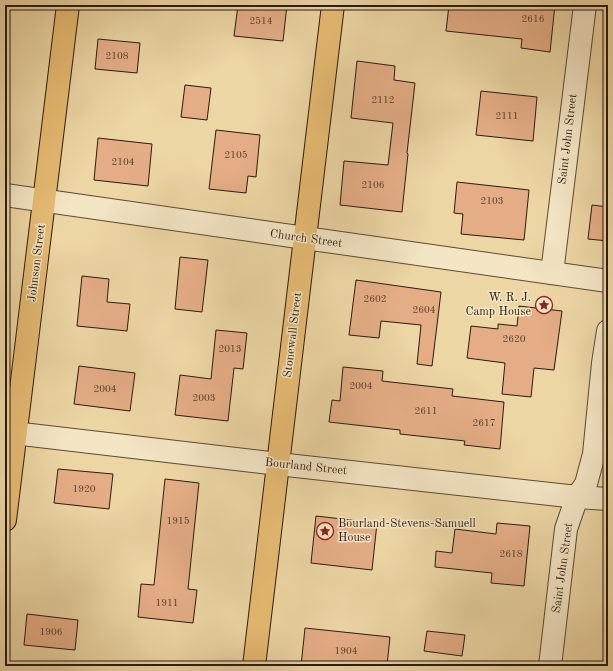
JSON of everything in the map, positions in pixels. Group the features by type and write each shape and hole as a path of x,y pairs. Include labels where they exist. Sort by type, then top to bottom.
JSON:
{"main road":[{"name":"Johnson Street","path":"5,520 10,432 45,200 68,5"},
{"name":"Stonewall Street","path":"254,666 333,5"}],"street":[{"name":"Saint John Street","path":"552,274 585,5"},
{"name":"Church Street","path":"5,194 608,281"},
{"name":"Saint John Street","path":"550,666 566,529 577,497 586,484 594,454 603,362 608,331"},
{"name":"Bourland Street","path":"10,432 278,464 577,497 608,499"}],"building":[{"path":"238,5 287,5 283,41 234,36"},
{"path":"449,5 555,5 550,52 521,48 522,39 446,31"},
{"path":"98,39 140,43 137,73 95,69"},
{"path":"357,61 395,66 394,80 415,83 402,212 340,205 344,161 388,165 393,123 351,118"},
{"path":"185,85 211,88 207,120 181,117"},
{"path":"481,91 537,97 533,141 476,135"},
{"path":"216,130 260,135 256,177 248,176 246,193 209,189"},
{"path":"98,138 152,144 148,186 94,180"},
{"path":"457,182 529,190 524,240 461,234 463,214 454,213"},
{"path":"592,205 608,207 608,241 588,239"},
{"path":"180,257 208,260 202,312 175,309"},
{"path":"82,276 109,279 107,302 130,304 127,331 77,326"},
{"path":"356,280 441,292 432,366 417,364 421,325 381,321 379,338 349,335"},
{"path":"519,306 562,311 554,370 534,368 531,397 502,394 505,363 467,358 471,326 498,329 498,324 517,326"},
{"path":"216,330 247,333 243,369 234,368 228,421 175,415 180,375 211,379"},
{"path":"79,366 135,373 130,411 74,404"},
{"path":"343,367 383,371 382,381 453,389 452,396 504,402 500,449 464,445 465,441 400,434 400,430 329,422 332,400 340,401"},
{"path":"58,469 113,474 109,509 54,503"},
{"path":"165,479 199,483 188,589 197,590 193,623 138,617 141,584 154,585"},
{"path":"316,516 377,523 372,570 311,563"},
{"path":"497,523 530,526 524,586 491,583 492,573 435,567 436,551 452,553 455,529 496,534"},
{"path":"27,614 78,620 75,650 24,645"},
{"path":"305,628 390,637 387,666 301,666"},
{"path":"427,631 465,635 462,656 424,651"}],"place":[{"name":"W. R. J. Camp House","path":"544,305"},
{"name":"Bourland-Stevens-Samuell House","path":"325,531"}]}
